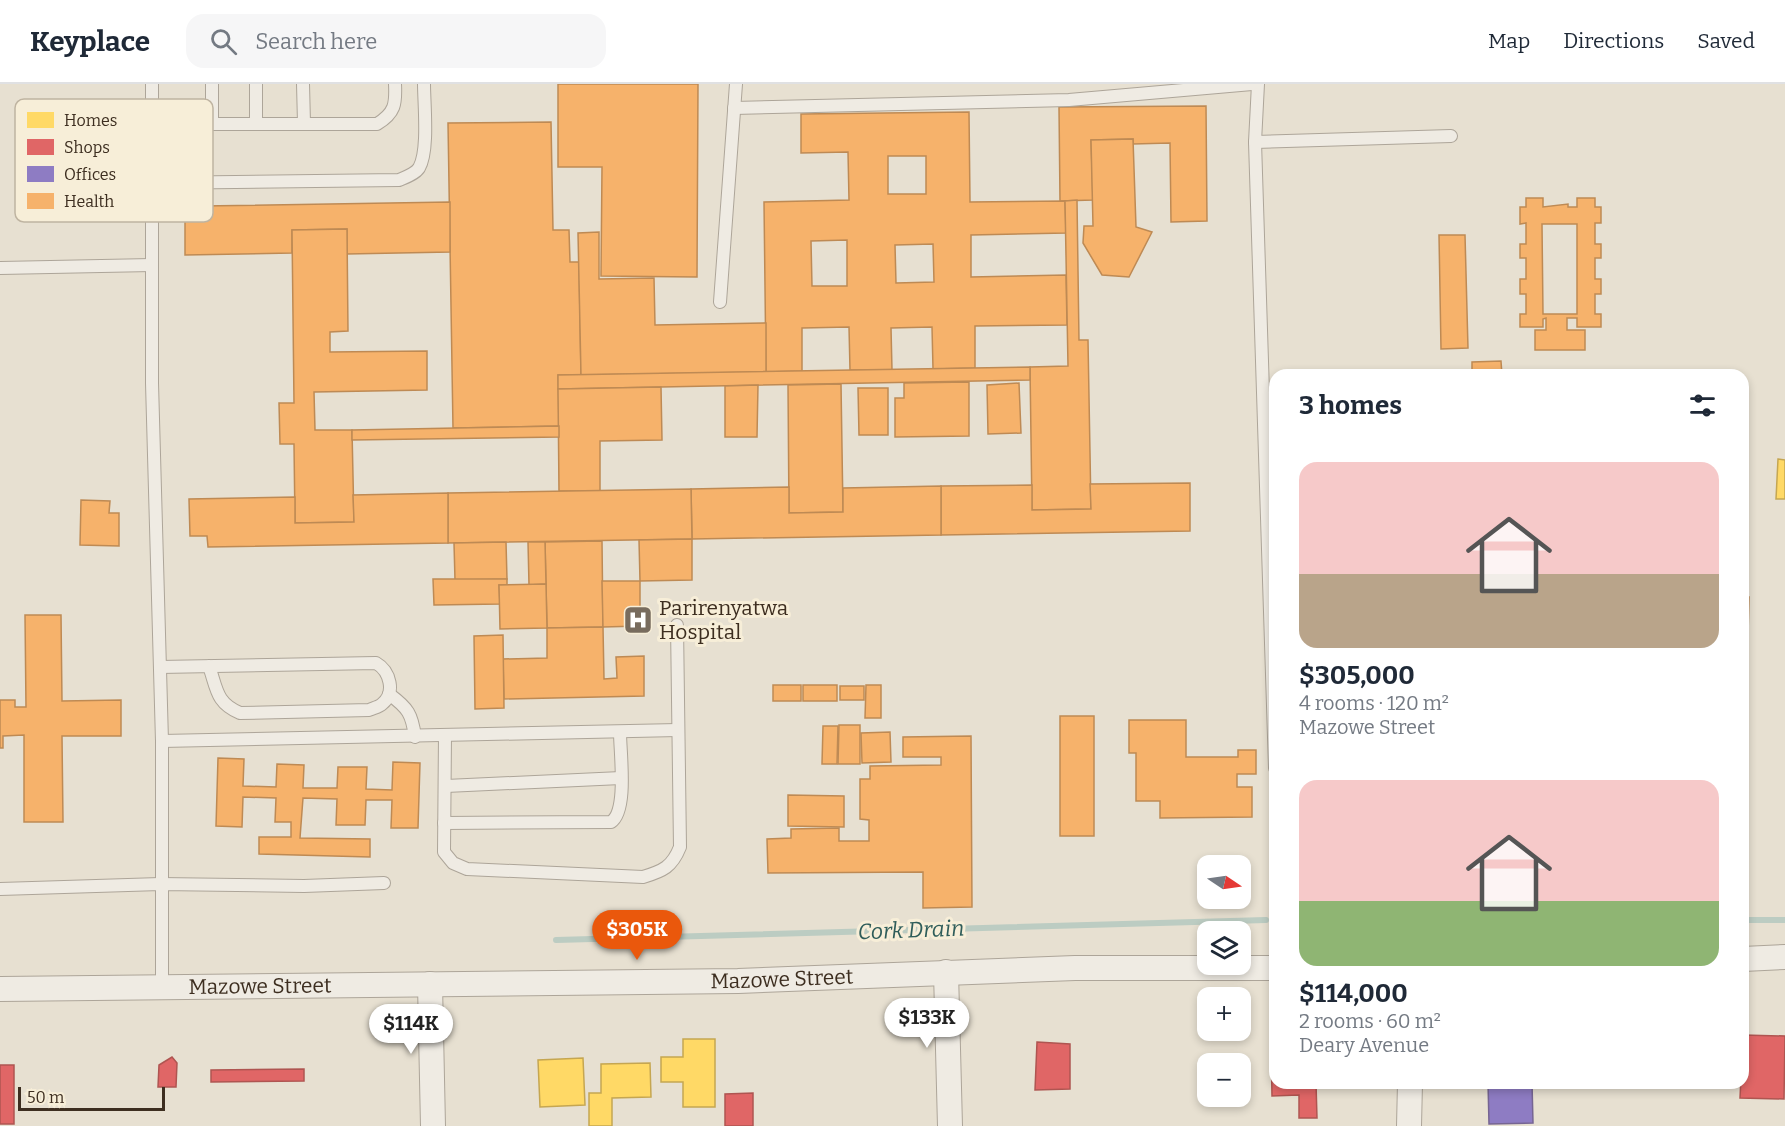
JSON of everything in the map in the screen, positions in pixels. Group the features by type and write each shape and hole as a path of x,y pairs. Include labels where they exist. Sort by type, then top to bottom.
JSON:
{"street":[{"path":"1749,959 1785,957"},
{"name":"Mazowe Street","path":"0,989 738,981 1075,968 1269,968"},
{"path":"946,972 950,1126"},
{"path":"430,984 433,1126"},
{"path":"1409,1126 1410,1089"}],"lane":[{"path":"256,84 256,123"},
{"path":"303,84 304,123"},
{"path":"213,124 377,124 389,117 396,106 395,84"},
{"path":"213,182 399,180 409,176 419,169 423,154 424,84"},
{"path":"720,302 736,84"},
{"path":"734,108 1069,100 1252,84"},
{"path":"1258,84 1255,142 1269,478"},
{"path":"1255,142 1451,136"},
{"path":"152,222 162,741 160,884 162,986"},
{"path":"0,268 152,265"},
{"path":"445,735 444,852 453,863 467,869 643,877 662,872 674,862 680,847 677,625"},
{"path":"160,668 209,666 376,663 384,668 389,677 389,694 382,704 369,710 240,713 226,708 220,699 209,666"},
{"path":"389,694 406,706 413,723 415,737"},
{"path":"162,741 678,730"},
{"path":"444,823 611,822 620,813 620,732"},
{"path":"446,786 621,778"},
{"path":"0,890 160,884 304,886 384,883"}],"building: Homes":[{"path":"1778,459 1785,460 1785,499 1776,499"},
{"path":"683,1039 715,1039 715,1107 683,1107 683,1082 661,1082 661,1057 683,1057"},
{"path":"583,1058 585,1105 540,1107 538,1060"},
{"path":"650,1063 651,1097 612,1098 612,1126 589,1126 589,1093 601,1093 601,1064"}],"building: Shops":[{"path":"1749,1035 1785,1036 1784,1099 1740,1098 1740,1089 1749,1089"},
{"path":"1037,1042 1070,1044 1070,1089 1035,1090"},
{"path":"172,1057 177,1063 176,1087 158,1087 159,1065"},
{"path":"0,1065 14,1065 14,1124 0,1124"},
{"path":"304,1069 304,1081 211,1082 211,1070"},
{"path":"1272,1089 1316,1089 1317,1118 1299,1118 1299,1095 1272,1096"},
{"path":"753,1093 753,1126 725,1126 725,1094"}],"building: Offices":[{"path":"1488,1089 1532,1089 1533,1123 1489,1124"}],"building: Health":[{"path":"558,84 698,84 697,277 601,276 602,167 558,167"},
{"path":"1206,106 1207,221 1171,222 1170,143 1133,144 1133,139 1091,140 1093,200 1060,201 1059,107"},
{"path":"969,112 970,202 1065,201 1066,233 971,235 971,277 1066,275 1067,325 975,326 975,368 933,369 932,327 891,328 892,370 850,370 849,327 802,328 802,371 766,372 764,202 849,200 848,152 801,153 801,114","holes":["888,156 926,156 926,194 888,194","847,240 847,286 812,286 811,241","933,244 934,282 896,283 895,245"]},
{"path":"551,122 553,230 569,230 570,262 579,262 581,375 558,375 559,426 453,428 448,123"},
{"path":"1133,139 1136,227 1152,232 1129,277 1102,275 1083,243 1084,226 1093,226 1091,140"},
{"path":"1526,198 1543,198 1543,207 1568,204 1568,207 1577,207 1577,198 1595,198 1595,207 1601,207 1601,223 1595,223 1595,244 1601,244 1601,258 1595,258 1595,279 1601,279 1601,294 1595,294 1595,314 1601,314 1601,327 1577,327 1577,318 1567,318 1567,330 1585,330 1585,350 1535,350 1535,330 1546,330 1546,318 1543,319 1543,327 1520,327 1520,314 1526,314 1526,294 1520,294 1520,279 1526,279 1526,258 1520,258 1520,244 1526,244 1526,223 1520,224 1520,207 1526,207","holes":["1542,224 1577,224 1577,314 1543,314"]},
{"path":"1077,200 1079,340 1088,340 1091,509 1032,510 1030,367 1068,366 1065,201"},
{"path":"450,202 450,252 347,254 347,229 292,230 292,253 185,255 185,222 213,222 213,206"},
{"path":"347,229 348,331 330,332 330,352 427,351 427,390 314,392 315,430 352,430 354,522 295,523 294,444 280,444 279,403 294,403 292,230"},
{"path":"599,232 599,279 654,278 655,325 766,323 766,372 581,375 578,233"},
{"path":"1439,235 1465,235 1468,348 1441,349"},
{"path":"1501,361 1502,369 1472,369 1472,362"},
{"path":"1030,367 1030,380 558,389 558,375"},
{"path":"969,382 969,436 895,437 895,398 904,398 904,383"},
{"path":"1019,383 1021,433 988,434 987,385"},
{"path":"841,384 843,512 789,513 788,385"},
{"path":"758,385 757,437 725,437 725,386"},
{"path":"661,387 662,440 600,441 600,491 559,491 558,389"},
{"path":"858,388 888,388 888,435 859,435"},
{"path":"559,426 559,437 352,440 352,430"},
{"path":"1190,483 1190,531 941,535 941,486 1032,485 1032,510 1091,509 1090,484"},
{"path":"941,486 941,535 692,539 691,489 789,487 789,513 843,512 843,488"},
{"path":"691,489 692,539 448,543 448,493"},
{"path":"448,493 448,543 208,547 207,536 190,536 189,499 295,497 295,523 354,522 353,495"},
{"path":"81,500 110,501 109,513 119,513 119,546 80,545"},
{"path":"692,539 692,580 640,581 639,540"},
{"path":"602,541 603,627 547,628 545,542"},
{"path":"506,542 507,579 455,580 454,543"},
{"path":"528,542 545,542 546,584 529,585"},
{"path":"433,579 507,579 507,585 499,585 500,604 434,605"},
{"path":"602,581 640,581 640,626 603,627"},
{"path":"546,584 547,628 500,629 499,585"},
{"path":"25,615 61,615 62,701 121,700 121,736 62,736 63,822 24,822 24,735 3,736 3,748 0,748 0,700 15,700 15,707 26,707"},
{"path":"603,627 604,679 617,678 616,657 644,656 644,696 504,699 503,659 547,658 547,628"},
{"path":"503,635 504,708 475,709 474,636"},
{"path":"773,685 801,685 801,701 773,701"},
{"path":"803,685 837,685 837,701 803,701"},
{"path":"866,685 881,685 881,718 865,718"},
{"path":"840,686 864,686 864,700 840,700"},
{"path":"1060,716 1094,716 1094,836 1060,836"},
{"path":"1129,720 1186,720 1186,757 1238,757 1238,750 1256,750 1256,774 1237,774 1237,787 1252,787 1252,817 1160,818 1160,801 1136,801 1136,753 1129,753"},
{"path":"839,725 860,725 860,764 838,764"},
{"path":"823,726 838,726 837,764 822,764"},
{"path":"890,732 891,762 862,763 861,733"},
{"path":"971,736 972,907 923,908 923,872 768,873 767,839 791,838 791,829 839,828 839,841 869,841 869,820 860,819 860,779 870,779 870,766 941,765 941,757 903,757 903,737"},
{"path":"218,758 244,759 243,786 276,787 277,764 304,765 303,788 337,788 338,767 367,767 366,789 392,790 393,762 420,763 418,828 391,828 392,800 366,800 365,825 336,825 337,799 303,798 300,838 370,839 370,857 259,854 259,837 291,837 291,822 275,822 276,798 243,797 242,827 216,826"},
{"path":"788,795 844,796 844,827 788,826"}],"waterway":[{"name":"Cork Drain","path":"556,940 1266,920"},
{"name":"Cork Drain","path":"1749,920 1785,920"}],"place":[{"name":"Parirenyatwa Hospital","path":"638,620"}]}
